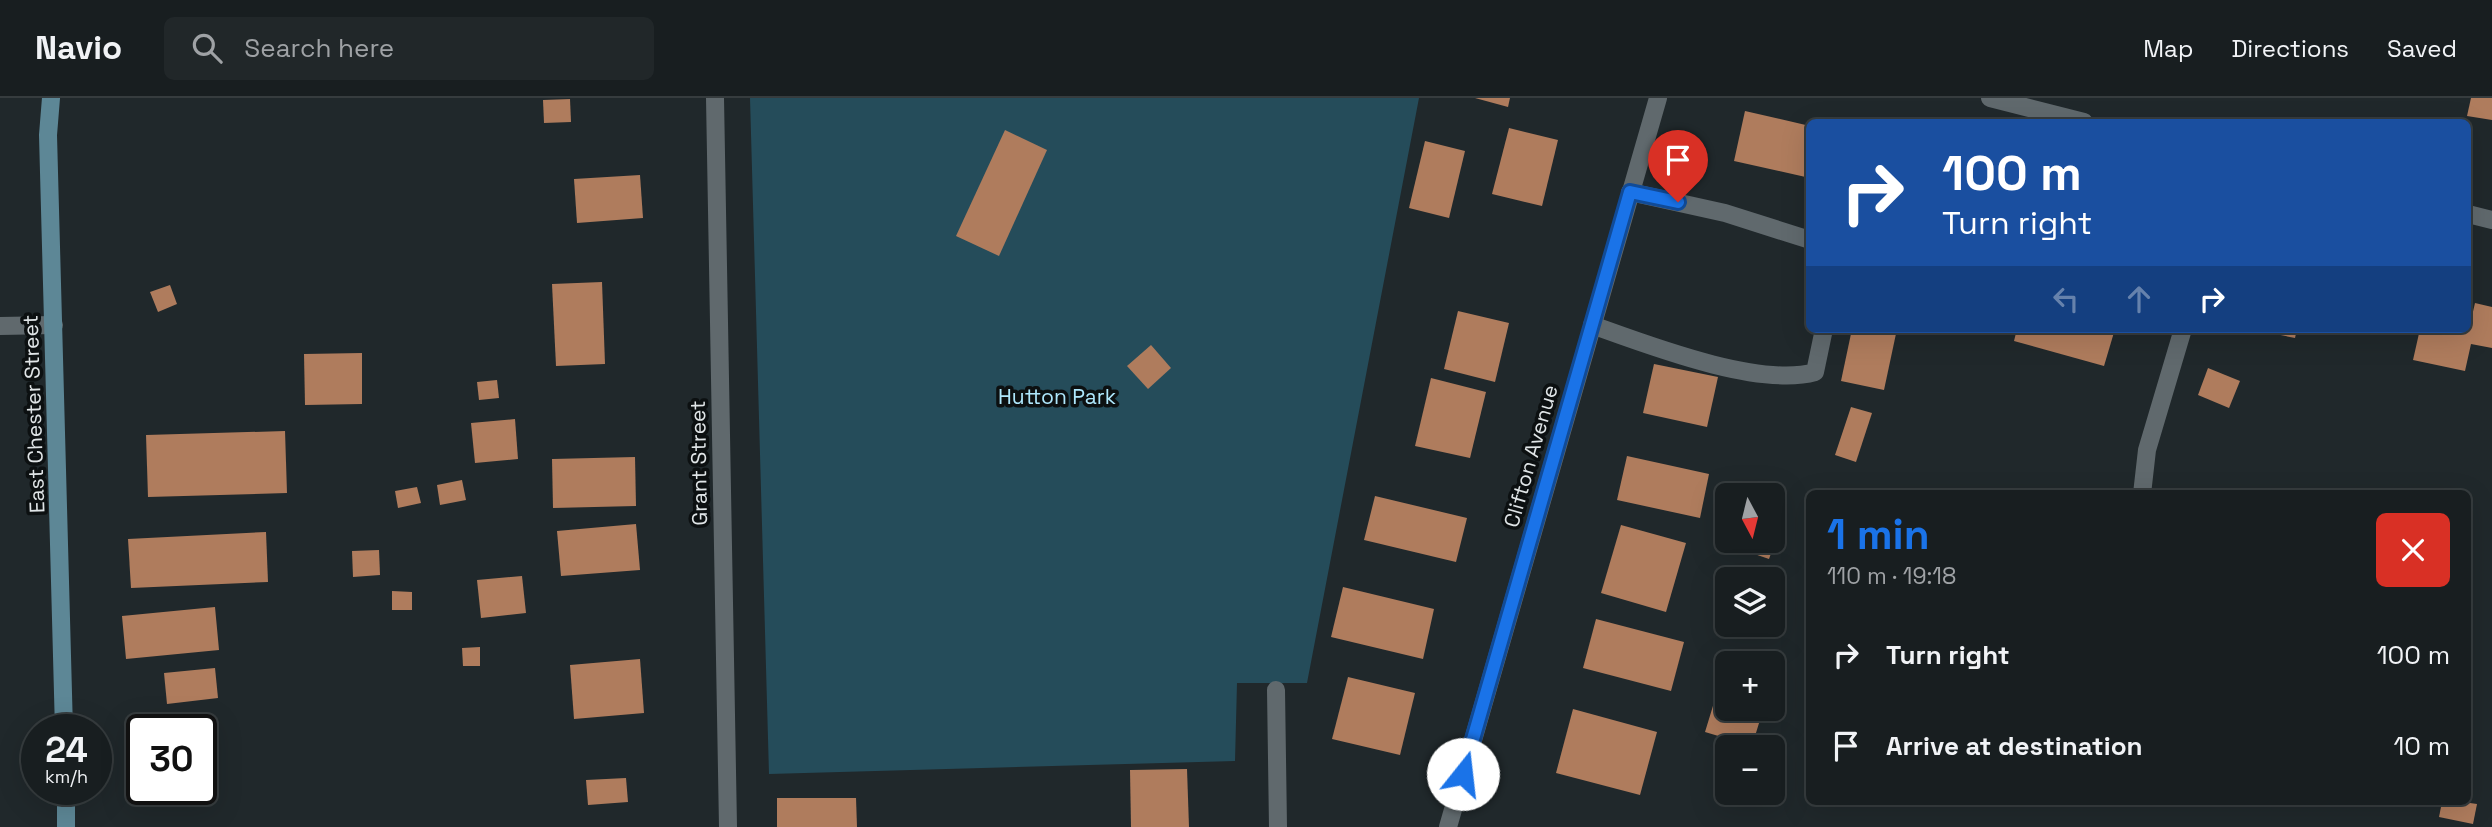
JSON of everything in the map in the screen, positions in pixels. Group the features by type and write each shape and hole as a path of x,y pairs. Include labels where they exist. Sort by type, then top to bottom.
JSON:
{"main road":[{"name":"East Chester Street","path":"51,98 48,135 64,714"},
{"path":"66,805 66,827"}],"street":[{"name":"Grant Street","path":"715,98 728,827"},
{"name":"Clifton Avenue","path":"1448,827 1658,98"},
{"path":"1990,98 2072,119"},
{"path":"1630,192 1726,213 1806,239"},
{"path":"2471,215 2492,220"},
{"path":"0,326 54,325"},
{"path":"1592,325 1672,353 1763,375 1800,376 1815,372 1823,333"},
{"path":"2142,490 2147,450 2182,333"},
{"path":"1276,690 1278,827"}],"green space":[{"name":"Hutton Park","path":"750,98 1419,98 1307,683 1237,683 1235,761 769,774"}],"building":[{"path":"1475,98 1510,98 1508,107"},
{"path":"2471,98 2492,98 2492,120 2467,116"},
{"path":"570,99 571,122 544,123 543,100"},
{"path":"1745,111 1806,125 1806,177 1734,161"},
{"path":"1509,128 1558,140 1542,206 1492,194"},
{"path":"1005,130 1047,150 999,256 956,236"},
{"path":"1425,141 1465,151 1449,218 1409,208"},
{"path":"640,175 643,218 577,223 574,179"},
{"path":"602,282 605,364 556,366 552,284"},
{"path":"170,285 177,304 158,312 150,292"},
{"path":"2475,303 2492,307 2492,348 2471,344 2465,371 2413,360 2419,333 2471,333"},
{"path":"1458,311 1509,323 1495,382 1444,369"},
{"path":"1851,333 1896,333 1884,390 1841,381"},
{"path":"2016,333 2114,333 2104,366 2014,341"},
{"path":"2271,333 2296,333 2295,338"},
{"path":"1151,345 1171,368 1148,389 1127,366"},
{"path":"362,353 362,404 305,405 304,354"},
{"path":"1654,364 1718,377 1707,427 1643,413"},
{"path":"2208,368 2240,381 2229,408 2198,395"},
{"path":"1431,378 1486,392 1470,458 1415,446"},
{"path":"497,380 499,398 479,400 477,382"},
{"path":"1851,407 1872,413 1856,462 1835,455"},
{"path":"515,419 518,459 475,463 471,423"},
{"path":"285,431 287,493 148,497 146,435"},
{"path":"1627,456 1709,474 1700,518 1617,500"},
{"path":"635,457 636,506 553,508 552,459"},
{"path":"462,480 466,500 440,505 437,485"},
{"path":"417,487 421,503 398,508 395,491"},
{"path":"1375,496 1467,518 1456,562 1364,540"},
{"path":"636,524 640,570 561,576 557,531"},
{"path":"1621,525 1686,543 1666,612 1601,593"},
{"path":"266,532 268,582 131,588 128,539"},
{"path":"379,550 380,575 353,577 352,551"},
{"path":"1751,553 1771,553 1769,559"},
{"path":"522,576 526,613 481,618 477,580"},
{"path":"1343,587 1434,609 1423,659 1331,637"},
{"path":"392,591 412,592 412,610 392,610"},
{"path":"215,607 219,650 126,659 122,616"},
{"path":"1596,619 1684,642 1671,691 1583,668"},
{"path":"480,647 480,666 463,666 462,648"},
{"path":"640,659 644,713 574,719 570,665"},
{"path":"215,668 218,698 167,704 164,673"},
{"path":"1348,677 1415,693 1400,755 1332,739"},
{"path":"1715,699 1715,721 1760,721 1755,735 1715,735 1705,732"},
{"path":"1573,709 1657,732 1640,795 1556,773"},
{"path":"1187,769 1189,827 1131,827 1130,770"},
{"path":"626,778 628,802 588,805 586,780"},
{"path":"777,798 856,798 857,827 777,827"},
{"path":"2477,804 2473,824 2439,817 2441,805"}],"route":[{"path":"1463,774 1630,192 1678,202"}]}
